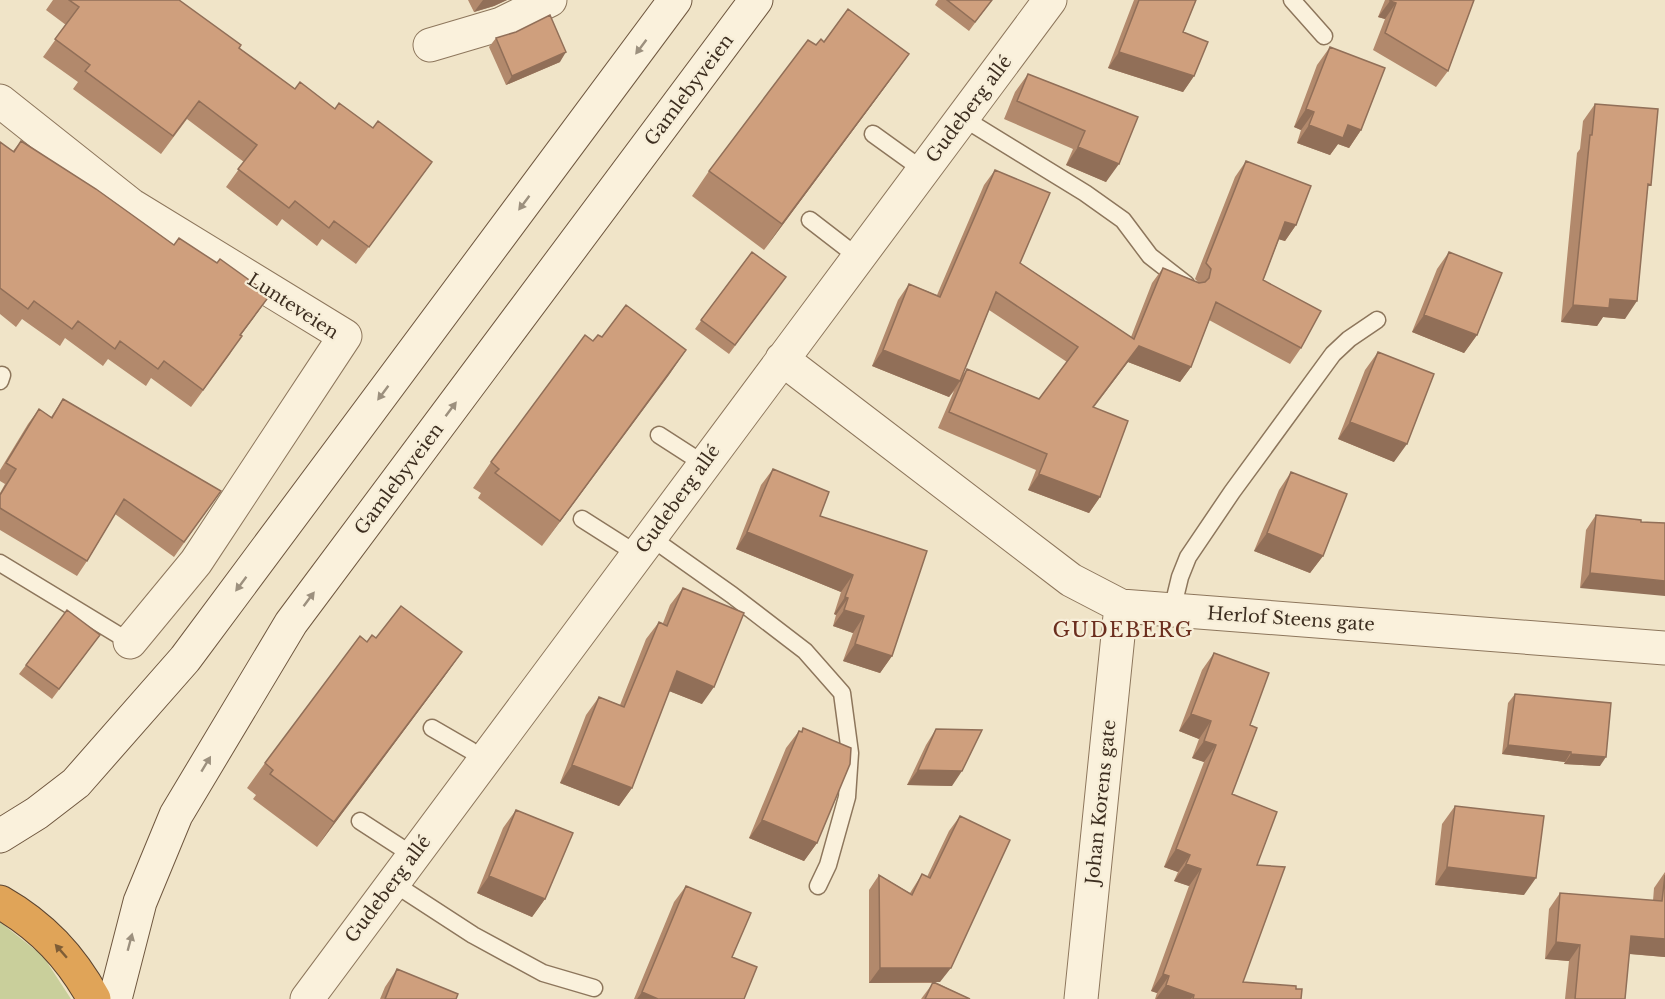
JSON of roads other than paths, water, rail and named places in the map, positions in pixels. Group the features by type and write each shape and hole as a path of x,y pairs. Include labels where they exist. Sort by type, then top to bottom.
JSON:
{"highway":[{"path":"0,902 21,914 44,932 82,977 94,999"}],"street":[{"path":"430,45 501,24 550,0"},
{"path":"0,836 37,813 76,783 185,659 675,0"},
{"name":"Gamlebyveien","path":"115,999 140,902 176,815 291,623 756,0"},
{"name":"Gudeberg allé","path":"307,999 1050,0"},
{"name":"Lunteveien","path":"0,101 131,205 345,336 196,562 130,642"},
{"name":"Herlof Steens gate","path":"782,359 1071,580 1121,606 1665,648"},
{"name":"Johan Korens gate","path":"1081,999 1121,606"}],"lane":[{"path":"1292,0 1324,36"},
{"path":"963,118 1084,193 1123,220 1150,256 1190,288"},
{"path":"873,134 924,170"},
{"path":"810,220 858,257"},
{"path":"1172,610 1180,577 1188,557 1232,492 1334,354 1349,339 1377,320"},
{"path":"659,435 704,464"},
{"path":"582,519 644,546 732,595 805,651 842,693 850,753 847,797 828,865 818,886"},
{"path":"0,563 130,642"},
{"path":"432,728 484,761"},
{"path":"360,821 414,856"},
{"path":"393,883 473,934 543,973 594,988"}],"district":[{"name":"GUDEBERG","path":"1123,630"}]}
